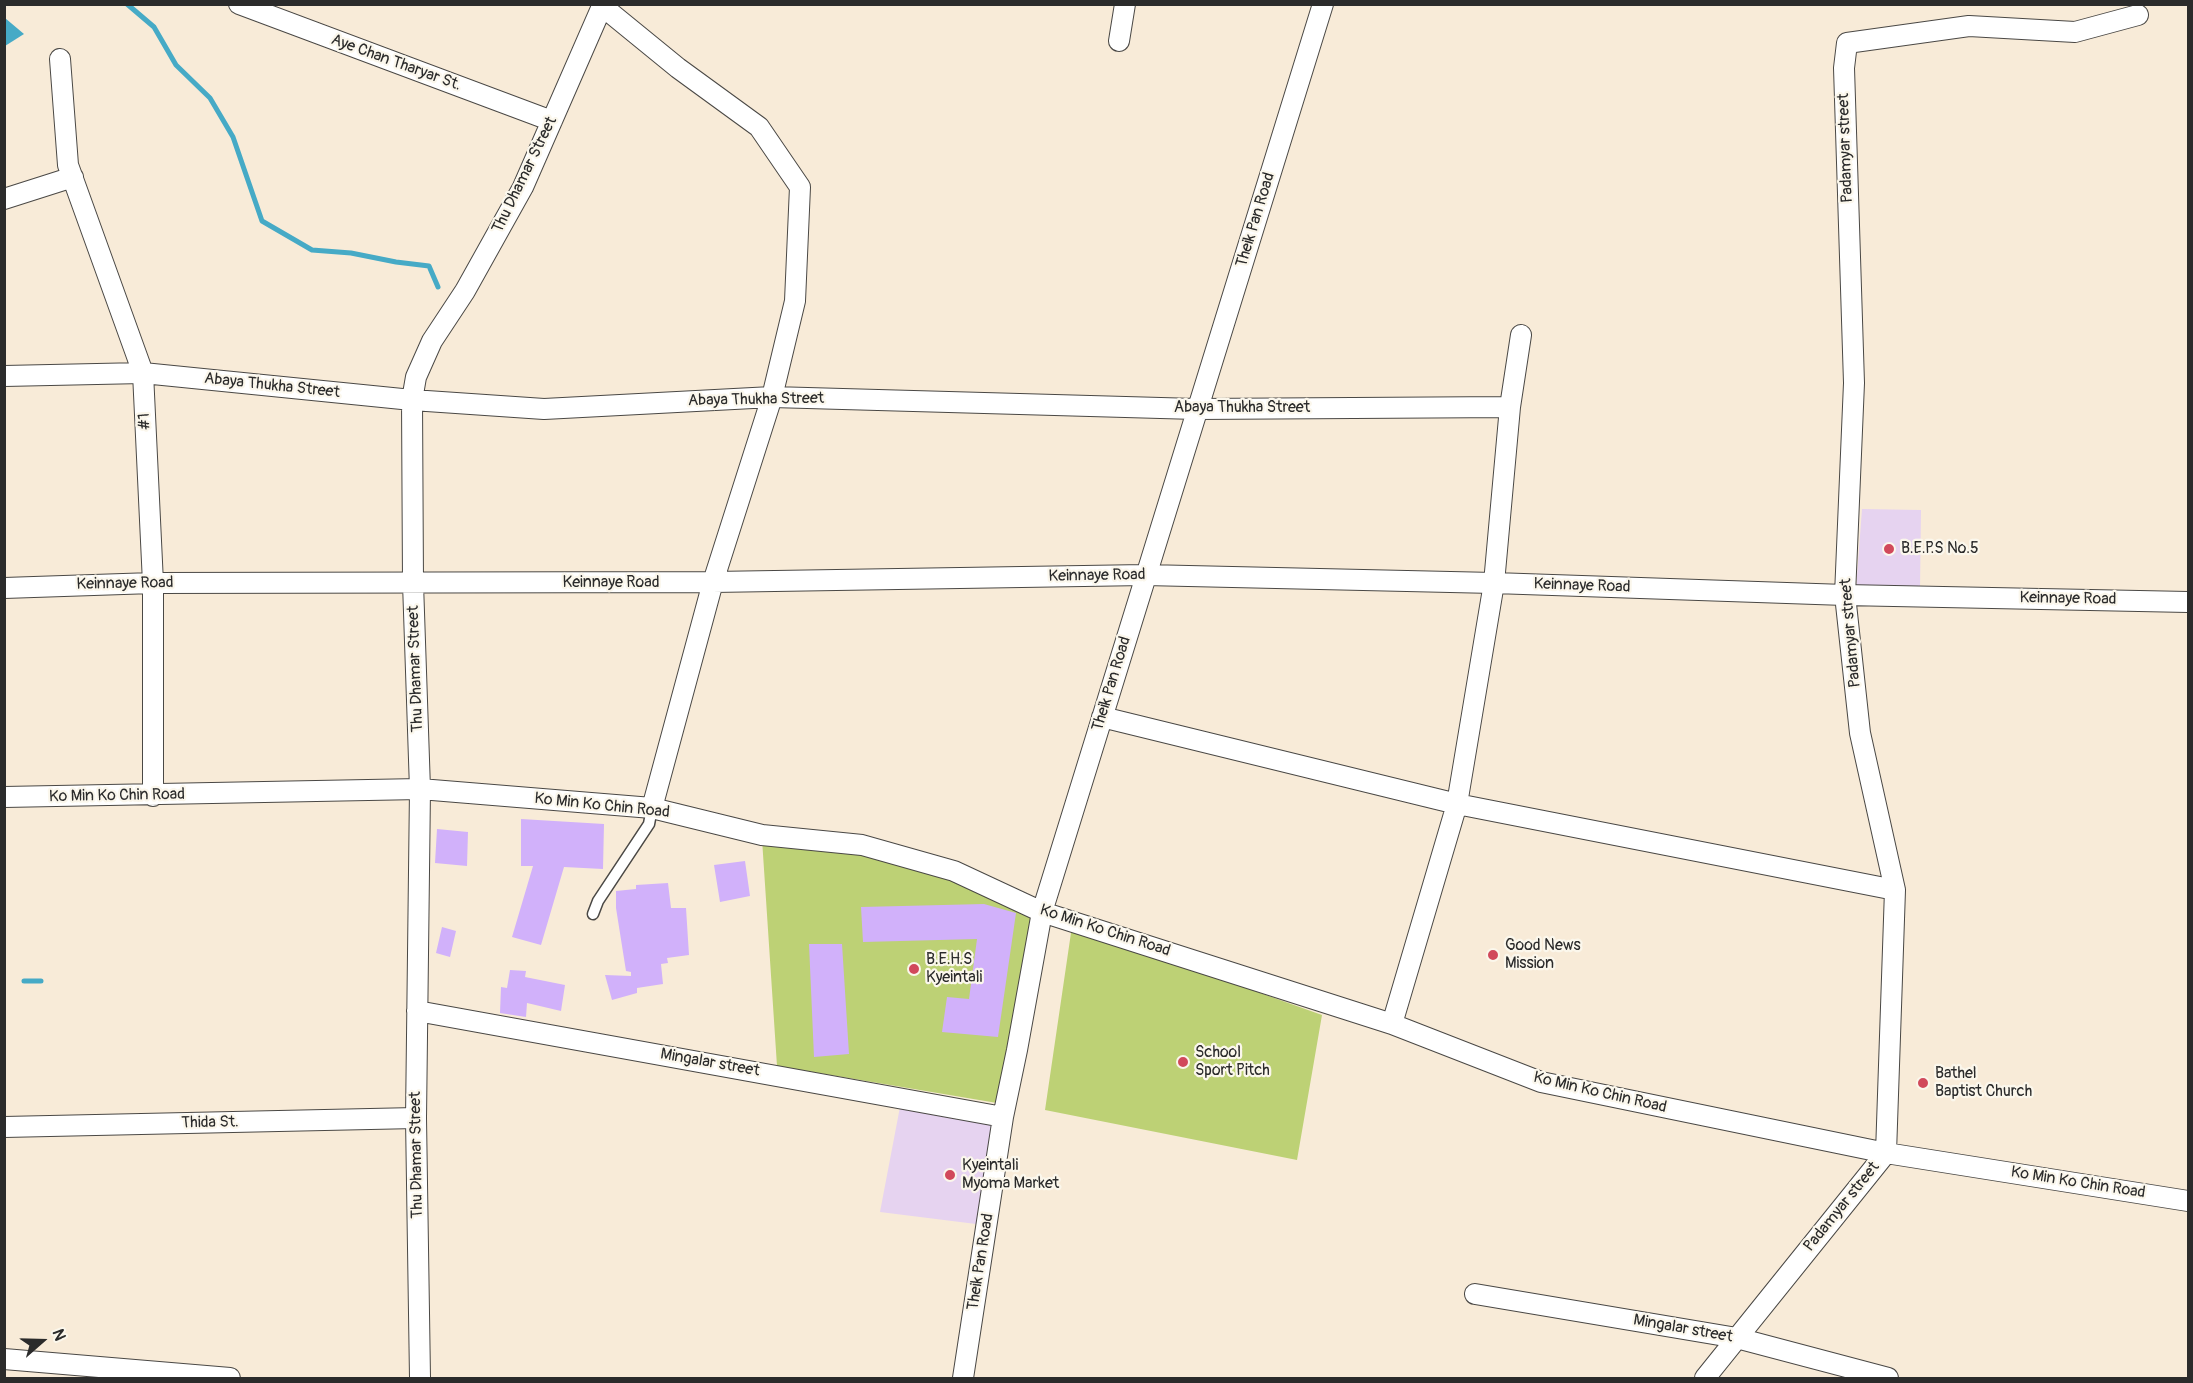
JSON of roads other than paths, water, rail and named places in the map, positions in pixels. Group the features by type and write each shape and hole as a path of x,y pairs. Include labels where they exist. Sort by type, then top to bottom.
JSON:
{"street":[{"name":"Aye Chan Tharyar St.","path":"239,4 552,121"},
{"path":"1119,41 1125,4"},
{"name":"Thu Dhamar Street","path":"420,1378 416,1118 420,789 412,583 412,400 416,377 432,341 465,291 523,187 603,5"},
{"path":"603,5 678,68 759,127 800,188 795,301 772,397 713,582 652,808"},
{"name":"Theik Pan Road","path":"963,1378 1003,1117 1042,912 1322,5"},
{"name":"Padamyar street","path":"1705,1378 1886,1153 1895,890 1860,734 1845,595 1854,383 1844,68 1847,43 1969,26 2075,32 2138,15"},
{"name":"#1","path":"60,59 68,165 143,373 153,583 153,796"},
{"path":"4,198 72,177"},
{"path":"1392,1024 1457,804 1494,583 1510,407 1521,335"},
{"name":"Abaya Thukha Street","path":"4,376 143,373 412,400 544,409 772,397 1196,409 1510,407"},
{"name":"Keinnaye Road","path":"4,588 153,583 713,582 1145,575 1494,583 1845,595 2188,602"},
{"path":"1102,717 1457,804 1895,890"},
{"name":"Ko Min Ko Chin Road","path":"4,797 153,796 420,789 652,808 762,835 862,845 954,871 1042,912 1392,1024 1540,1082 1886,1153 2188,1201"},
{"name":"Mingalar street","path":"417,1011 1003,1117"},
{"name":"Thida St.","path":"4,1127 416,1118"},
{"name":"Mingalar street","path":"1475,1294 1737,1338 1888,1378"},
{"path":"4,1359 230,1378"}],"lane":[{"path":"593,914 598,901 649,824 652,808"}],"water":[{"path":"5,18 24,34 5,46"}],"waterway":[{"path":"127,4 154,27 176,65 210,98 233,137 262,221 312,250 351,253 429,266 438,287"},
{"path":"24,981 41,981"}],"place":[{"name":"B.E.P.S No.5","path":"1889,549"},
{"name":"Good News Mission","path":"1493,955"},
{"name":"B.E.H.S Kyeintali","path":"914,969"},
{"name":"School Sport Pitch","path":"1183,1062"},
{"name":"Bathel Baptist Church","path":"1923,1083"},
{"name":"Kyeintali Myoma Market","path":"950,1175"}]}
